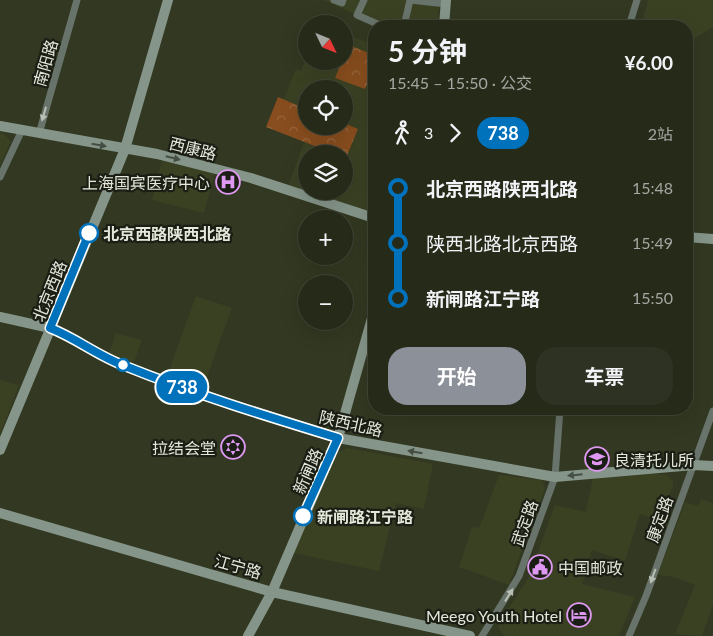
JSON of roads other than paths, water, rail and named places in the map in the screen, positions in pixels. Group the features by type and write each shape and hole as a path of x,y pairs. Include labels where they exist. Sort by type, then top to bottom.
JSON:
{"main road":[{"name":"北京西路","path":"0,450 125,149 168,0"},
{"path":"444,20 446,2"},
{"name":"西康路","path":"0,126 157,154 235,174 368,216"},
{"path":"693,238 713,239"},
{"name":"陕西北路","path":"0,317 50,328 124,366 227,404 338,438 555,477 694,464 713,466"},
{"name":"新闸路","path":"248,636 272,592 338,438 368,332"},
{"name":"江宁路","path":"0,513 272,592 470,636"}],"street":[{"name":"南阳路","path":"39,134 77,0"},
{"path":"334,0 342,3 343,0"},
{"path":"364,0 357,15 368,20"},
{"path":"405,20 410,0 446,2"},
{"path":"632,20 637,0"},
{"path":"0,177 22,130"},
{"name":"康定路","path":"630,636 713,411"},
{"name":"武定路","path":"482,636 520,576 555,477 560,415"}],"place":[{"name":"上海国宾医疗中心","path":"228,182"},
{"name":"北京西路陕西北路","path":"89,233"},
{"name":"拉结会堂","path":"233,447"},
{"name":"良清托儿所","path":"597,459"},
{"name":"新闸路江宁路","path":"303,516"},
{"name":"中国邮政","path":"540,567"},
{"name":"Meego Youth Hotel","path":"579,615"}]}
